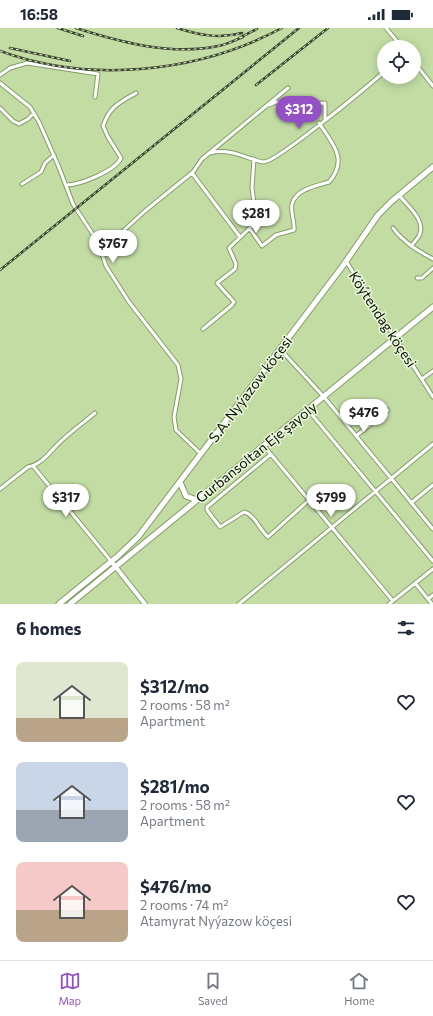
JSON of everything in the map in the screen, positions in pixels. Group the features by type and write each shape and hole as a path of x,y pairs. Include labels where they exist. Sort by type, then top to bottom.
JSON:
{"main road":[{"name":"S.A. Nyýazow köçesi","path":"59,604 138,537 346,261 378,215 399,195 433,167"},
{"name":"Gurbansoltan Eje şayoly","path":"116,567 433,307"},
{"path":"180,482 186,496 197,500"},
{"path":"70,604 116,567"}],"street":[{"path":"386,28 396,40"},
{"path":"0,75 10,68 27,63 98,74 95,97"},
{"path":"421,71 433,86"},
{"path":"208,154 217,151 230,152 263,162 271,159 293,144 377,78"},
{"path":"0,84 30,106 54,155 73,204 98,242 106,266 129,302 178,365 181,379 174,417 176,430 201,454"},
{"path":"101,251 151,206 192,173 202,159 288,88"},
{"path":"66,185 86,182 120,161 121,158 103,126 111,109 136,93"},
{"path":"266,106 276,102 294,105 325,104 325,119"},
{"path":"0,108 13,122 19,124 28,120 34,113"},
{"path":"250,229 262,246 276,235 294,230 292,205 295,197 302,191 329,182 331,179 338,166 338,157 334,143 319,123"},
{"path":"22,184 41,172 45,163 54,155"},
{"path":"203,329 234,302 217,283 235,269 236,264 229,248 253,225 255,210 252,188 254,159"},
{"path":"192,173 240,237"},
{"path":"399,195 415,212 419,220 419,235 411,246"},
{"path":"393,228 398,235 411,246 433,259"},
{"name":"Köýtendag köçesi","path":"346,261 433,397"},
{"path":"418,278 422,278 433,268"},
{"path":"280,349 324,397 433,529"},
{"path":"422,379 433,371"},
{"path":"308,410 433,562"},
{"path":"356,436 388,410"},
{"path":"0,489 28,466 33,466 49,455 58,444 95,413"},
{"path":"239,604 433,444"},
{"path":"264,446 393,601"},
{"path":"271,454 207,507 207,510 217,524 220,527 246,512 268,537 309,500"},
{"path":"33,466 145,604"},
{"path":"411,503 433,485"},
{"path":"389,604 433,569"},
{"path":"415,583 432,604"},
{"path":"428,599 433,595"}],"railway":[{"path":"58,28 83,36"},
{"path":"76,28 110,38 146,46 182,49 200,49 227,44 243,37"},
{"path":"177,28 193,33 217,36 242,33"},
{"path":"0,51 35,61 70,68 107,70 143,69 180,64 215,55 249,43 282,28"},
{"path":"0,270 299,28"},
{"path":"256,85 328,28"},
{"path":"239,38 257,29"},
{"path":"10,48 70,61"}]}
